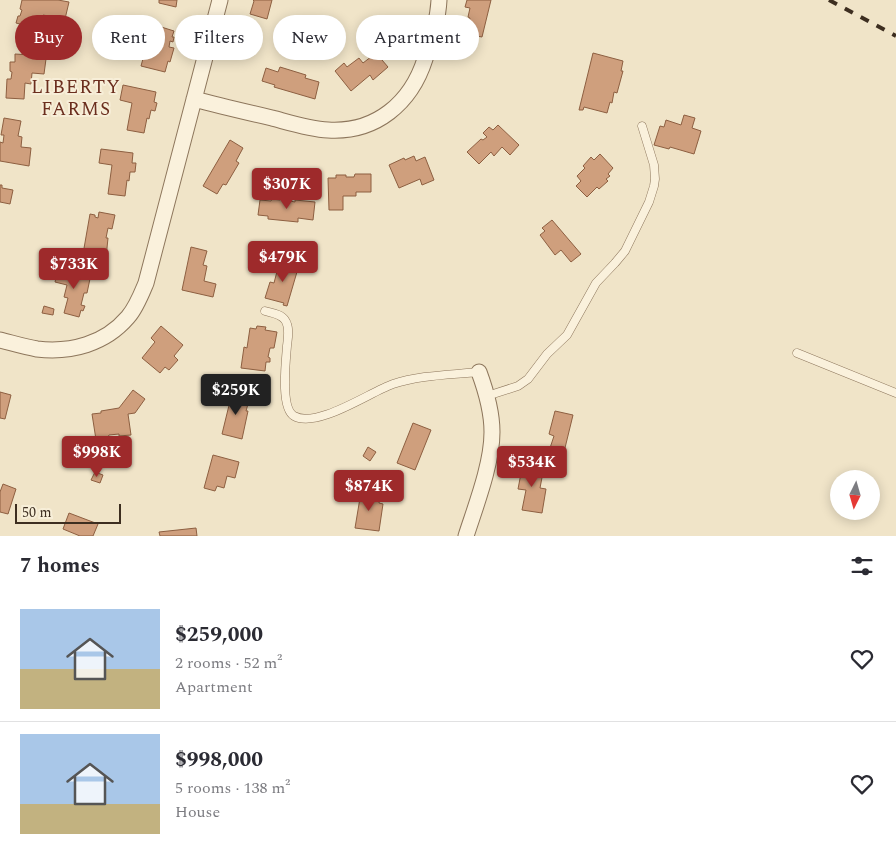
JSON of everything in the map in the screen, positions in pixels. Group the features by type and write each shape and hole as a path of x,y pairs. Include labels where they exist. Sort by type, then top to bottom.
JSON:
{"street":[{"path":"0,340 38,349 59,350 78,348 97,341 114,330 128,317 139,301 146,284 220,0"},
{"path":"194,99 303,126 328,130 352,128 374,121 400,104 413,86 434,32 439,0"},
{"path":"466,536 490,453 492,426 487,396 479,372"}],"lane":[{"path":"487,396 518,386 528,379 542,359 567,335 596,283 625,251 649,202 655,179 654,165 642,126"},
{"path":"265,310 281,316 287,323 286,400 289,412 294,416 311,418 333,412 353,404 382,388 412,379 479,372"},
{"path":"797,353 896,393"}],"building":[{"path":"22,0 58,0 69,2 66,15 20,15 22,10 20,9"},
{"path":"159,0 177,0 176,7 159,3"},
{"path":"272,0 267,19 263,18 263,15 250,14 254,1"},
{"path":"467,0 491,0 482,37 479,36 479,15 468,15 470,8 465,7"},
{"path":"165,28 174,31 173,42 170,41 169,47 174,48 165,72 141,66 143,60 165,60"},
{"path":"593,53 623,61 621,71 623,71 617,93 614,92 612,103 610,102 607,113 584,107 583,110 579,110"},
{"path":"15,60 46,60 44,74 32,73 31,84 25,83 24,99 6,98 7,79 11,79 12,72 10,71 10,62 15,62"},
{"path":"356,60 361,60 363,63 367,60 382,60 388,67 373,80 370,75 351,91 335,71 344,63 347,67"},
{"path":"280,67 306,75 305,78 319,82 315,99 274,87 275,85 262,81 266,68 278,72"},
{"path":"123,85 156,92 154,102 157,103 155,111 151,110 149,119 147,118 144,133 127,130 132,103 120,100"},
{"path":"684,115 695,118 692,128 701,131 694,154 670,147 669,149 654,145 660,126 664,127 666,120 681,125"},
{"path":"4,118 21,121 18,136 22,137 21,147 31,148 29,166 0,161 0,142 3,143 4,135 1,135"},
{"path":"498,125 519,145 510,155 502,147 494,156 491,152 479,164 467,152 481,139 483,140 487,137 483,133 489,127 493,130"},
{"path":"230,140 243,148 236,161 239,163 226,185 223,184 217,194 203,186"},
{"path":"101,149 133,153 132,163 136,163 135,172 130,172 125,196 108,194 112,165 99,163"},
{"path":"600,154 613,168 608,174 610,176 606,179 608,181 599,189 597,187 587,197 576,186 581,181 577,176 585,168 583,166 591,157 594,160"},
{"path":"414,156 416,161 425,157 434,180 422,185 420,179 399,188 389,165 404,158 405,160"},
{"path":"355,174 371,174 371,192 356,192 356,196 343,196 343,210 329,210 328,178 336,178 336,175 354,177"},
{"path":"0,185 2,185 2,188 13,190 10,204 0,202"},
{"path":"281,196 290,197 290,201 295,202 295,200 315,202 313,220 298,218 298,222 268,219 268,216 258,215 260,200 280,200"},
{"path":"99,212 115,215 112,229 108,228 106,258 83,254 90,214 98,218"},
{"path":"552,220 581,254 571,262 561,250 555,255 540,235 545,231 542,228"},
{"path":"191,247 207,251 203,265 207,266 204,281 216,284 213,297 182,290"},
{"path":"280,260 299,265 287,306 283,305 284,303 265,298 270,282 274,283"},
{"path":"58,269 91,274 87,293 84,293 81,305 85,306 83,311 81,310 79,317 64,313 68,298 64,297 67,285 55,282"},
{"path":"44,306 54,309 53,315 42,313"},
{"path":"161,326 183,345 174,356 178,360 169,370 165,367 160,373 142,358 155,342 151,338"},
{"path":"257,326 266,327 265,330 277,332 274,348 270,348 268,357 270,362 266,362 265,371 241,368 244,347 247,348 250,328 256,329"},
{"path":"133,390 145,399 135,413 128,414 131,435 109,435 106,440 107,444 97,446 92,414 119,408"},
{"path":"0,392 11,395 5,419 0,418"},
{"path":"232,393 250,397 242,439 222,434"},
{"path":"555,411 573,415 564,452 550,448 554,436 549,434"},
{"path":"413,423 431,430 415,470 397,463"},
{"path":"368,447 376,452 370,461 363,456"},
{"path":"213,455 239,462 235,478 227,476 224,488 217,486 215,491 204,488"},
{"path":"523,463 544,467 540,488 546,489 542,513 522,510 526,490 518,489"},
{"path":"95,472 103,475 100,483 91,480"},
{"path":"3,484 16,489 8,514 0,512 0,492"},
{"path":"361,492 380,495 379,503 383,504 379,531 355,528"},
{"path":"69,513 98,524 93,536 80,536 63,529"},
{"path":"196,528 197,536 160,536 159,532"}],"railway":[{"path":"829,0 896,36"}],"district":[{"name":"LIBERTY FARMS","path":"76,98"}]}
